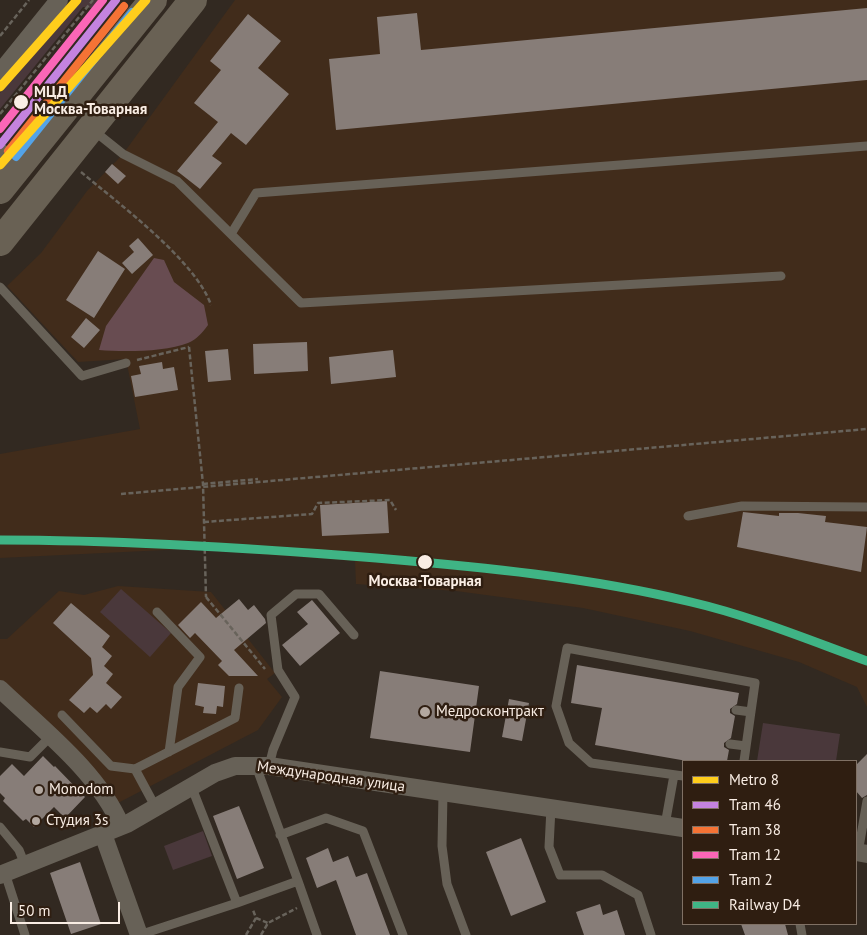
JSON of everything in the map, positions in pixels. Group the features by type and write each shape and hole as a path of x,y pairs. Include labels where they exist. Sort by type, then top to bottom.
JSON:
{"main road":[{"path":"0,190 10,159 153,0"},
{"path":"0,242 193,0"}],"street":[{"path":"3,65 58,0"},
{"path":"0,689 106,795 121,826"},
{"name":"Международная улица","path":"2,874 121,826 192,788 215,773 228,769 262,766 682,828"},
{"path":"103,834 139,935"}],"lane":[{"path":"91,129 122,154 177,181 301,302 781,276"},
{"path":"231,234 256,193 867,146"},
{"path":"0,287 82,376 126,363"},
{"path":"688,516 742,506 867,507"},
{"path":"317,935 280,835 262,766 273,750 295,697 278,670 271,615 296,594 319,594 354,635"},
{"path":"157,612 200,657 178,687 169,752"},
{"path":"665,825 679,775 591,763 569,743 556,706 567,648 755,682 744,760"},
{"path":"62,714 112,766 136,769 235,718 239,688"},
{"path":"736,710 751,712"},
{"path":"0,752 30,757 50,737"},
{"path":"730,744 746,746"},
{"path":"136,769 156,808"},
{"path":"192,788 237,903"},
{"path":"443,793 442,846 447,884 466,935"},
{"path":"860,853 867,801"},
{"path":"551,808 549,847 560,875 602,875 638,895 652,935"},
{"path":"280,835 326,818 363,831 403,935"},
{"path":"0,827 20,850 25,865"},
{"path":"2,874 25,935"},
{"path":"139,935 298,881"}],"path":[{"path":"1,34 29,0"},
{"path":"0,114 93,0"},
{"path":"81,172 159,238 206,289 211,306"},
{"path":"126,363 189,347 203,484 206,596 266,670"},
{"path":"121,494 867,429"},
{"path":"203,484 258,479"},
{"path":"204,522 312,514 318,503 390,500 396,510"},
{"path":"249,899 256,918 268,923"},
{"path":"261,935 268,923 306,904"},
{"path":"246,935 256,918"}],"shaded area":[{"path":"74,0 104,0 96,9 83,7 0,109 0,93"},
{"path":"235,0 867,0 867,707 857,687 799,662 690,631 583,608 456,591 356,584 355,561 186,549 0,558 0,454 140,429 126,359 78,362 7,286 41,253 87,191 123,154"},
{"path":"154,258 164,260 174,282 204,305 208,325 194,340 179,346 144,351 99,350 106,326"},
{"path":"118,586 211,592 275,673 267,679 282,697 258,730 118,803 0,682 0,639 7,639 59,591 84,595"},
{"path":"121,589 171,633 150,657 100,612"},
{"path":"763,723 840,734 836,760 757,760"},
{"path":"203,831 212,856 173,870 164,846"}],"building":[{"path":"867,8 867,80 336,130 329,59 380,54 377,17 417,13 421,50"},
{"path":"248,14 281,41 258,68 289,94 246,145 231,133 212,156 222,163 200,189 177,171 218,122 194,103 221,70 210,61"},
{"path":"112,164 126,176 118,184 105,172"},
{"path":"138,238 153,255 132,274 122,263 134,252 129,246"},
{"path":"98,251 125,269 94,318 66,300"},
{"path":"86,318 100,330 84,348 71,337"},
{"path":"307,342 308,371 254,374 253,344"},
{"path":"228,349 231,380 208,382 205,351"},
{"path":"393,350 396,377 331,384 329,357"},
{"path":"162,362 163,369 174,367 178,390 135,397 131,376 141,374 139,366"},
{"path":"387,501 389,533 322,536 320,505"},
{"path":"743,512 779,516 779,513 826,516 825,522 867,527 861,572 737,547"},
{"path":"239,599 248,610 254,605 266,623 234,650 258,676 229,676 218,665 222,661 195,633 190,638 178,625 201,602 216,618"},
{"path":"312,600 340,633 300,666 282,645 308,624 297,612"},
{"path":"71,603 110,636 102,647 112,656 104,666 113,674 106,683 122,697 111,709 106,704 97,713 90,707 84,713 69,700 93,675 91,658 53,623"},
{"path":"577,665 739,693 737,704 730,709 730,713 735,716 731,738 724,743 724,747 729,750 727,760 682,760 595,745 602,708 571,703"},
{"name":"Медросконтракт","path":"380,671 479,686 470,752 370,738"},
{"path":"198,683 225,686 223,707 217,706 216,714 203,713 204,707 195,705"},
{"path":"509,699 529,703 522,741 502,737"},
{"path":"867,754 867,795 862,798 857,792 857,764"},
{"name":"Monodom","path":"43,756 85,797 65,818 54,807 34,827 26,819 23,821 3,801 5,798 0,793 0,776 12,764 24,776"},
{"path":"239,806 264,868 237,879 213,816"},
{"path":"521,838 546,902 511,916 486,852"},
{"path":"328,848 333,862 348,856 356,877 367,873 390,935 356,935 336,880 317,888 306,858"},
{"path":"80,862 101,924 71,934 50,873"},
{"path":"600,904 603,915 617,910 625,935 584,935 576,912"},
{"path":"741,925 785,925 788,935 745,935"}],"metro line":[{"name":"8","path":"0,87 77,0"},
{"name":"8","path":"0,165 146,0"}],"tram line":[{"name":"12","path":"0,129 103,0"},
{"name":"46","path":"0,145 116,0"},
{"name":"38","path":"8,151 124,6"},
{"name":"2","path":"16,157 132,12"}],"rail line":[{"name":"D4","path":"0,540 141,543 282,551 455,565 574,579 652,593 736,614 867,661"}],"place":[{"name":"МЦД Москва-Товарная","path":"21,102"},
{"name":"Москва-Товарная","path":"425,562"},
{"name":"Медросконтракт","path":"425,712"},
{"name":"Monodom","path":"39,790"},
{"name":"Студия 3s","path":"36,821"}]}
